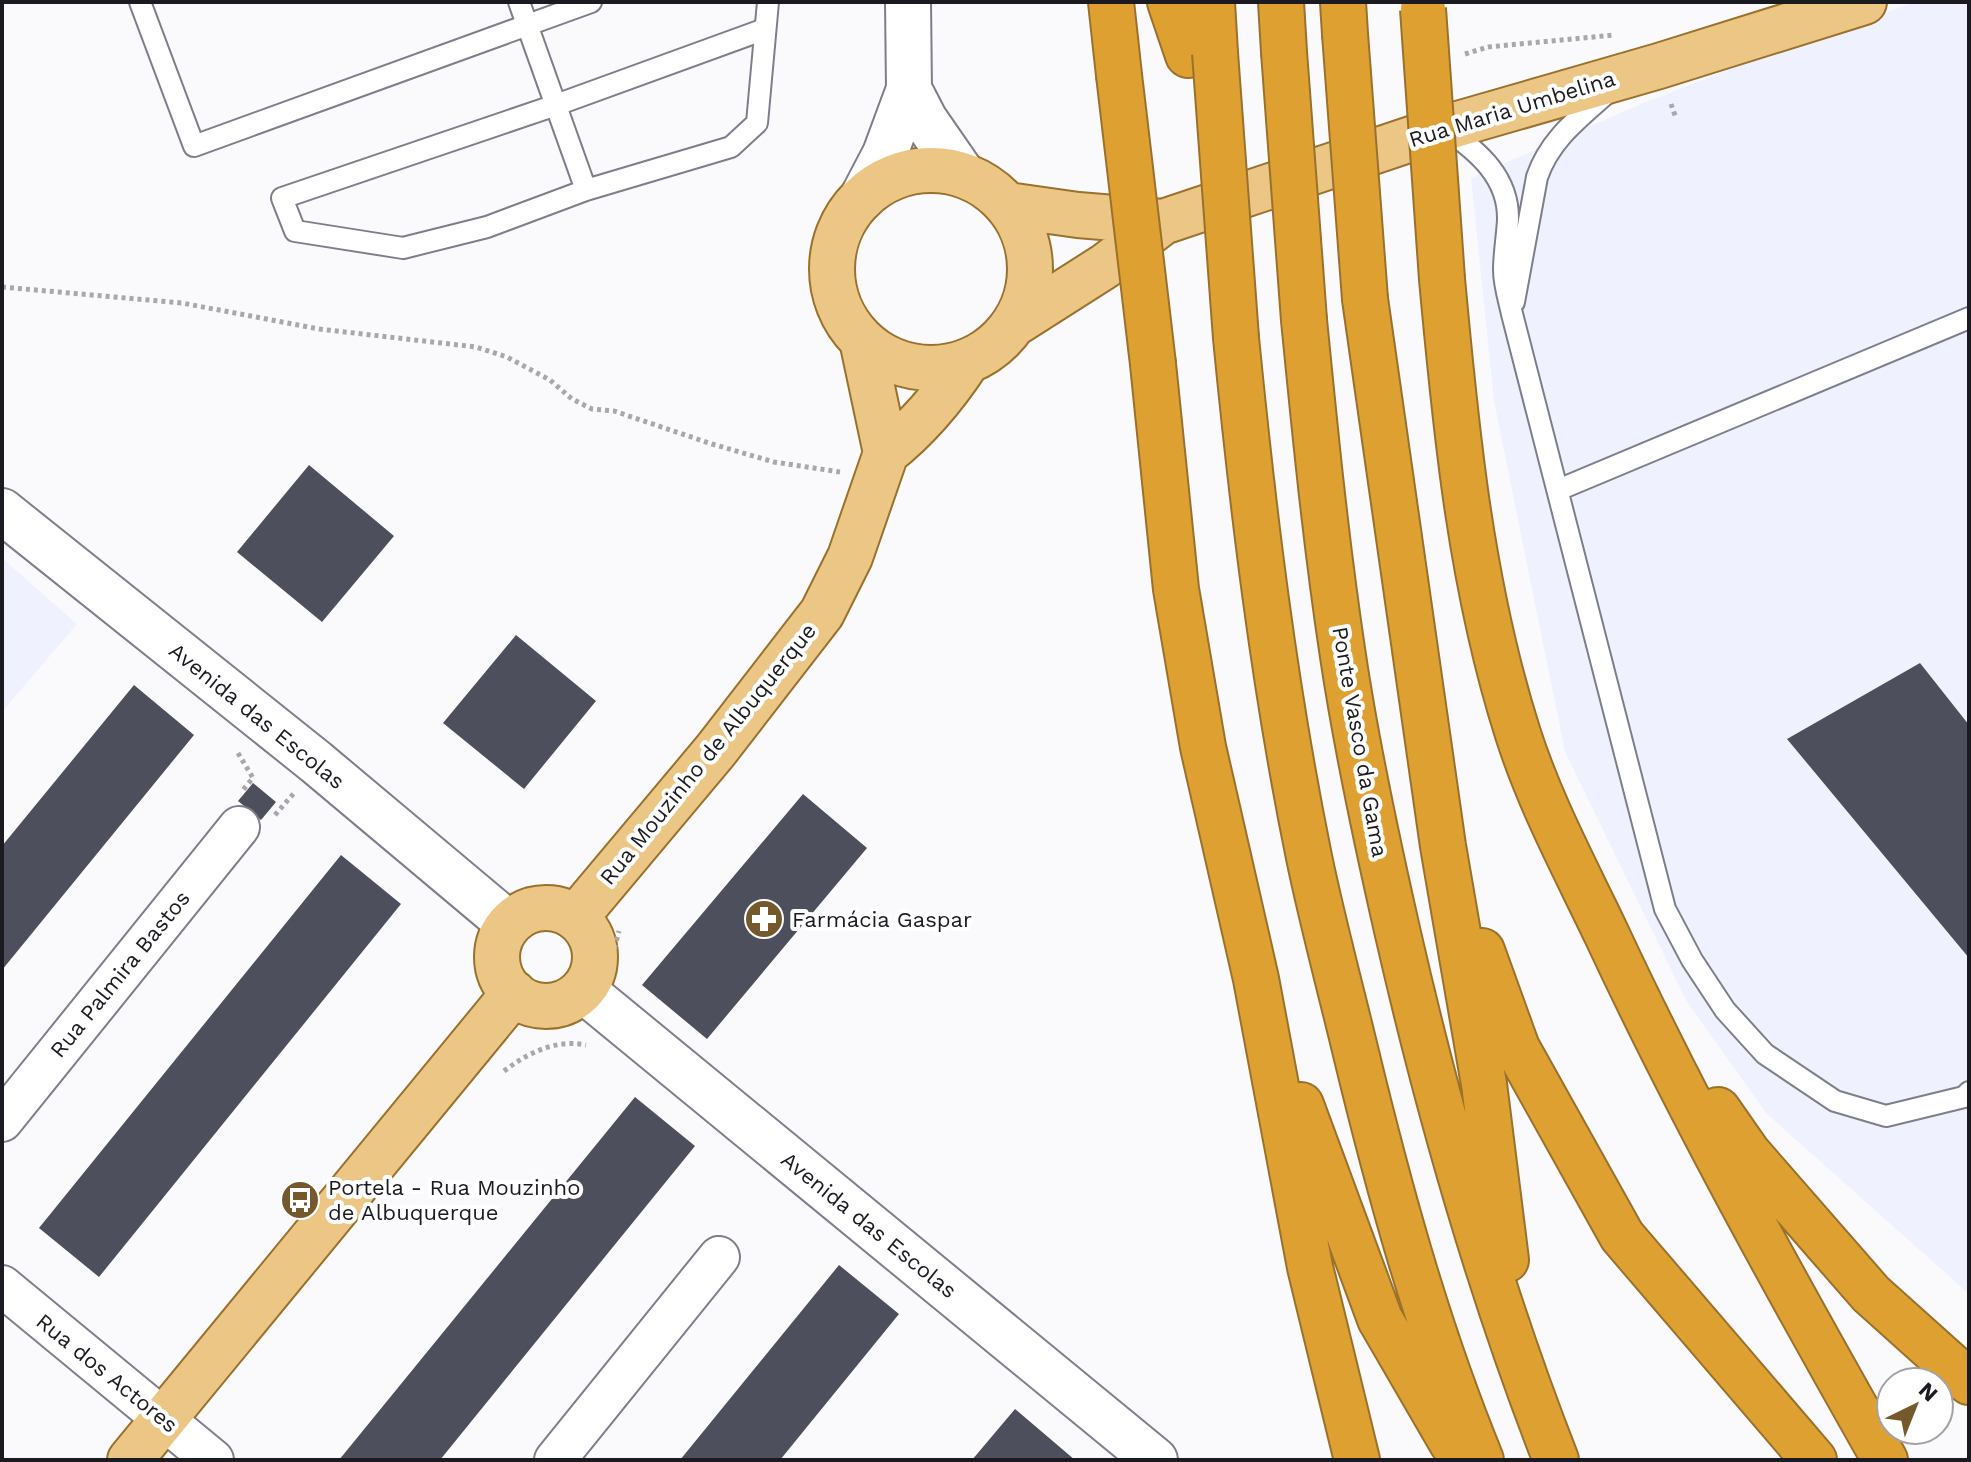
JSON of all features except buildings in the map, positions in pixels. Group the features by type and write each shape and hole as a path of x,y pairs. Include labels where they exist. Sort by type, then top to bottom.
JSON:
{"highway":[{"path":"1111,2 1178,605 1203,747 1256,979 1310,1267 1357,1460"},
{"path":"1170,2 1202,54 1223,160 1236,338 1261,562 1309,857 1380,1154 1423,1298 1481,1460"},
{"path":"1202,54 1212,2"},
{"name":"Ponte Vasco da Gama","path":"1281,2 1304,320 1341,640 1368,802 1450,1143 1519,1365 1556,1460"},
{"path":"1423,5 1442,279 1464,490 1480,584 1502,682 1537,787 1631,987 1749,1218 1885,1460"},
{"path":"1344,18 1365,299 1443,846 1484,1084 1519,1365"},
{"path":"1443,846 1517,1048 1622,1236 1814,1460"},
{"path":"1256,979 1380,1319 1461,1460"},
{"path":"1631,987 1748,1153 1871,1294 1969,1382"}],"main road":[{"name":"Rua Maria Umbelina","path":"1014,324 1105,266 1163,222 1444,128 1864,2"},
{"path":"927,169 963,175 987,186 1007,205 1024,232 1031,263 1027,295 1014,324 994,347 967,362 939,368 911,366 884,357 862,340 845,320 835,295 832,269 835,243 845,218 862,198 891,177 927,169"},
{"name":"Rua Maria Umbelina","path":"1007,205 1163,222"},
{"path":"862,340 886,453 914,430 967,362"},
{"name":"Rua Mouzinho de Albuquerque","path":"576,917 716,750 822,613 850,557 886,453"},
{"path":"541,907 559,909 576,917 594,943 592,975 583,990 573,998 549,1006 530,1003 514,993 499,970 497,953 501,937 509,924 524,912 541,907"},
{"path":"130,1460 514,993"}],"street":[{"path":"862,198 885,154 909,89 908,2"},
{"path":"909,89 925,120 963,175"},
{"name":"Avenida das Escolas","path":"2,511 307,775 509,924"},
{"name":"Rua Palmira Bastos","path":"2,1121 248,816"},
{"name":"Avenida das Escolas","path":"583,990 1155,1460"},
{"path":"555,1460 719,1257"},
{"name":"Rua dos Actores","path":"2,1286 213,1460"}],"lane":[{"path":"140,2 194,146 591,2"},
{"path":"519,2 586,190"},
{"path":"765,29 556,105 282,198 295,231 403,248 487,227 586,190 731,147 757,123 768,2"},
{"path":"1512,314 1537,177 1544,157 1561,134 1628,75"},
{"path":"1444,128 1468,144 1491,167 1503,191 1508,216 1504,273 1512,314 1665,909 1692,960 1725,1010 1765,1054 1835,1101 1886,1116 1964,1097 1969,1092"},
{"path":"1558,490 1969,318"}],"path":[{"path":"2,287 182,303 319,329 476,347 507,357 550,380 572,399 592,409 614,411 774,462 844,473"},
{"path":"232,744 253,778 248,816"},
{"path":"248,816 307,775"}],"shaded area":[{"path":"1915,2 1969,2 1969,1294 1766,1113 1687,1002 1565,752 1494,401 1471,178 1643,103"},
{"path":"2,558 77,624 2,712"}],"place":[{"name":"Farmácia Gaspar","path":"764,919"},
{"name":"Portela - Rua Mouzinho de Albuquerque","path":"300,1200"}]}
